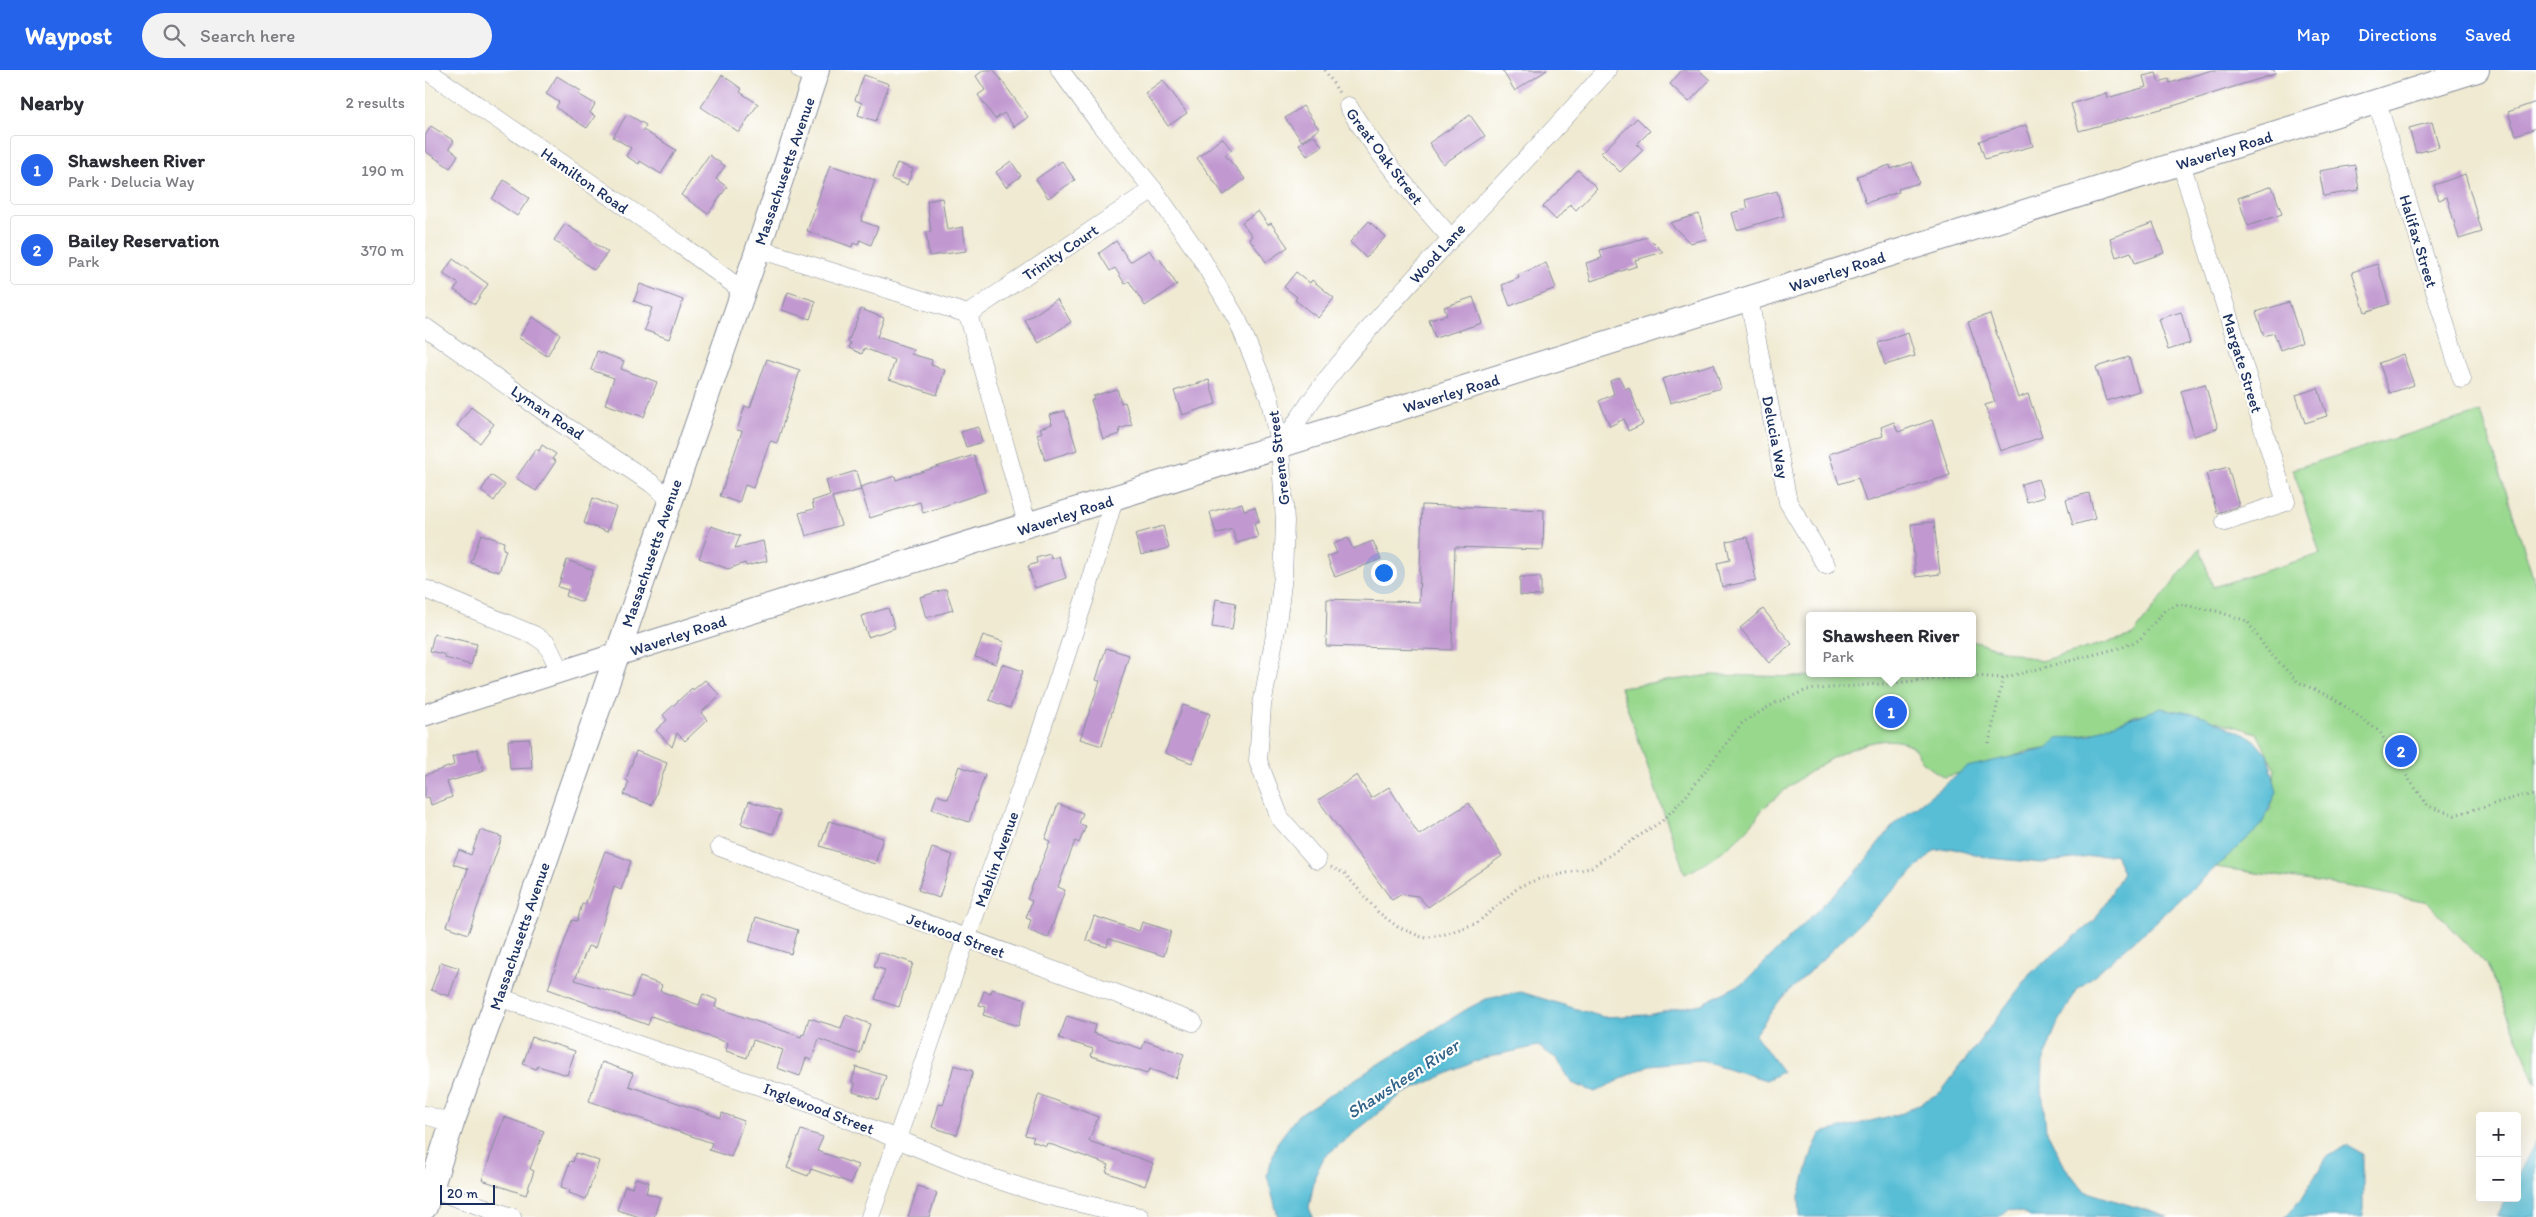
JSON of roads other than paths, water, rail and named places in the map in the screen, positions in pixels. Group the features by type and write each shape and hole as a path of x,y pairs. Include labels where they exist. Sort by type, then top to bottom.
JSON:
{"main road":[{"name":"Waverley Road","path":"616,654 1028,527 2477,70"},
{"name":"Massachusetts Avenue","path":"428,1198 452,1123 498,997 758,249 811,72"}],"street":[{"name":"Hamilton Road","path":"426,70 743,291"},
{"name":"Greene Street","path":"1060,70 1153,190 1200,256 1238,321 1269,396 1280,447 1285,515 1283,576 1277,624 1262,705 1258,761 1279,818 1317,860"},
{"name":"Wood Lane","path":"1280,447 1331,374 1451,238 1549,136 1607,70"},
{"name":"Halifax Street","path":"2377,102 2462,380"},
{"name":"Great Oak Street","path":"1348,106 1364,133 1405,186 1451,238"},
{"name":"Margate Street","path":"2181,163 2286,502 2225,522"},
{"name":"Trinity Court","path":"968,314 1153,190"},
{"path":"758,249 968,314 1028,527"},
{"name":"Delucia Way","path":"1749,299 1788,502 1826,565"},
{"name":"Lyman Road","path":"425,327 670,498"},
{"name":"Mablin Avenue","path":"870,1217 966,939 1037,746 1085,598 1114,499"},
{"path":"425,589 534,635 547,644 560,671"},
{"name":"Waverley Road","path":"425,715 616,654"},
{"name":"Jetwood Street","path":"720,847 1193,1022"},
{"name":"Inglewood Street","path":"498,997 809,1103 992,1178 1038,1193 1140,1217"},
{"path":"425,1115 452,1123"},
{"path":"428,1198 512,1217"}],"water":[{"name":"Shawsheen River","path":"2161,708 2204,716 2252,738 2268,756 2277,792 2261,826 2149,928 2077,990 2056,1027 2043,1062 2042,1089 2046,1130 2065,1167 2084,1191 2168,1217 2030,1217 2024,1213 2009,1209 1999,1217 1800,1217 1799,1196 1813,1149 1821,1133 1903,1113 1941,1092 2030,974 2095,920 2123,873 2115,854 2041,863 1989,858 1954,848 1934,851 1780,1000 1755,1034 1782,1072 1766,1080 1701,1060 1649,1065 1595,1092 1572,1083 1557,1059 1538,1046 1483,1058 1402,1094 1324,1157 1315,1176 1309,1208 1313,1217 1278,1217 1267,1175 1277,1143 1298,1115 1467,1009 1486,999 1521,992 1603,1017 1647,1015 1701,1004 1745,982 1857,871 1895,823 1967,767 2046,749 2057,739 2090,735 2103,728"},
{"path":"2536,1141 2536,1217 2496,1217 2504,1202 2521,1202 2521,1169"},
{"path":"2347,1145 2363,1154 2363,1217 2285,1217 2302,1198 2326,1158"}],"place":[{"name":"Shawsheen River","path":"1891,712"},
{"name":"Bailey Reservation","path":"2401,751"}]}
